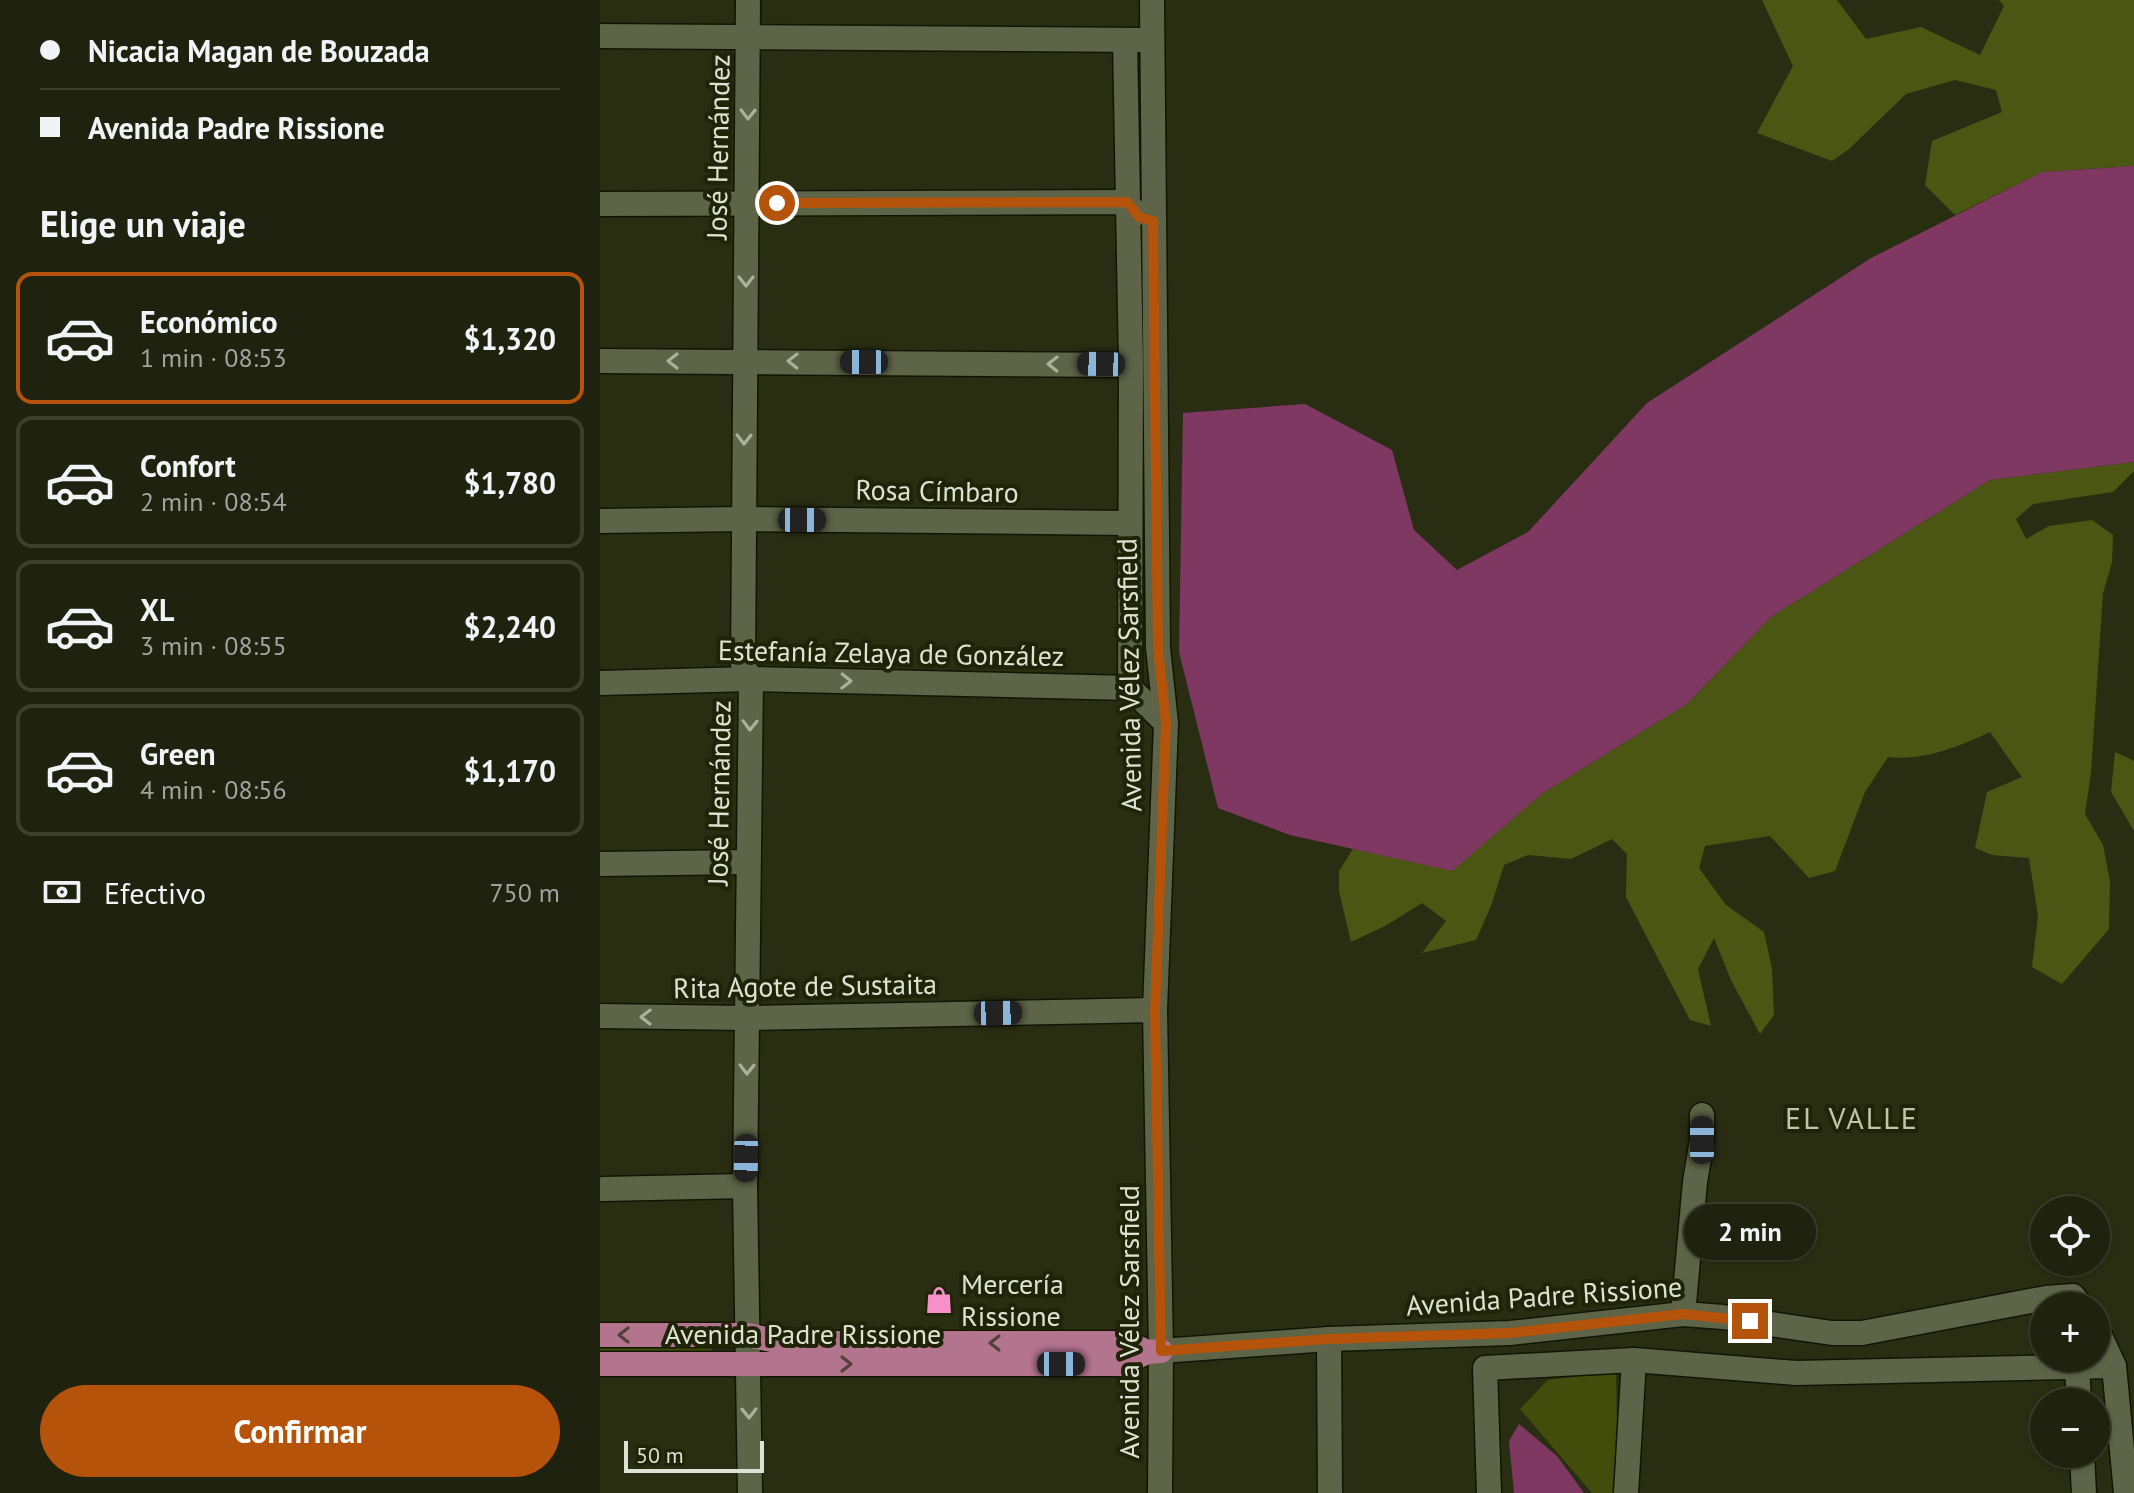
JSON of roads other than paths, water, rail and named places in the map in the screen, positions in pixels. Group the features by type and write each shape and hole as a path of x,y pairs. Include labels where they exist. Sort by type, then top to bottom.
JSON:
{"main road":[{"name":"Avenida Padre Rissione","path":"600,1335 748,1335 785,1343 1129,1343 1154,1352"},
{"name":"Avenida Padre Rissione","path":"600,1364 1123,1364 1154,1352"}],"street":[{"name":"José Hernández","path":"748,0 743,666 751,679 745,1186 750,1493"},
{"name":"Avenida Vélez Sarsfield","path":"1152,0 1158,648 1166,723 1155,1010 1154,1352 1160,1493"},
{"path":"600,36 1152,40"},
{"name":"Avenida Vélez Sarsfield","path":"1125,41 1131,365 1130,688"},
{"path":"600,204 1127,202 1139,217 1153,221"},
{"path":"600,361 1131,365"},
{"name":"Rosa Címbaro","path":"600,521 743,519 1129,523"},
{"name":"Estefanía Zelaya de González","path":"600,683 751,679 1130,688"},
{"path":"1130,688 1166,723"},
{"path":"600,864 747,862"},
{"name":"Rita Agote de Sustaita","path":"600,1016 747,1018 1155,1010"},
{"path":"1683,1314 1702,1115"},
{"path":"603,1189 745,1186"},
{"name":"Avenida Padre Rissione","path":"1154,1352 1329,1339 1510,1333 1683,1314 1832,1333 1862,1333 2030,1301"},
{"path":"1510,1333 1510,1368"},
{"path":"1329,1339 1330,1493"},
{"path":"2110,1356 2114,1366 2126,1493"},
{"path":"1626,1493 1634,1360"},
{"path":"1489,1493 1485,1368 1634,1360 1796,1373 2030,1367"},
{"path":"2083,1468 2084,1493"}],"place":[{"name":"Mercería Rissione","path":"939,1300"}],"district":[{"name":"EL VALLE","path":"1852,1119"}]}
